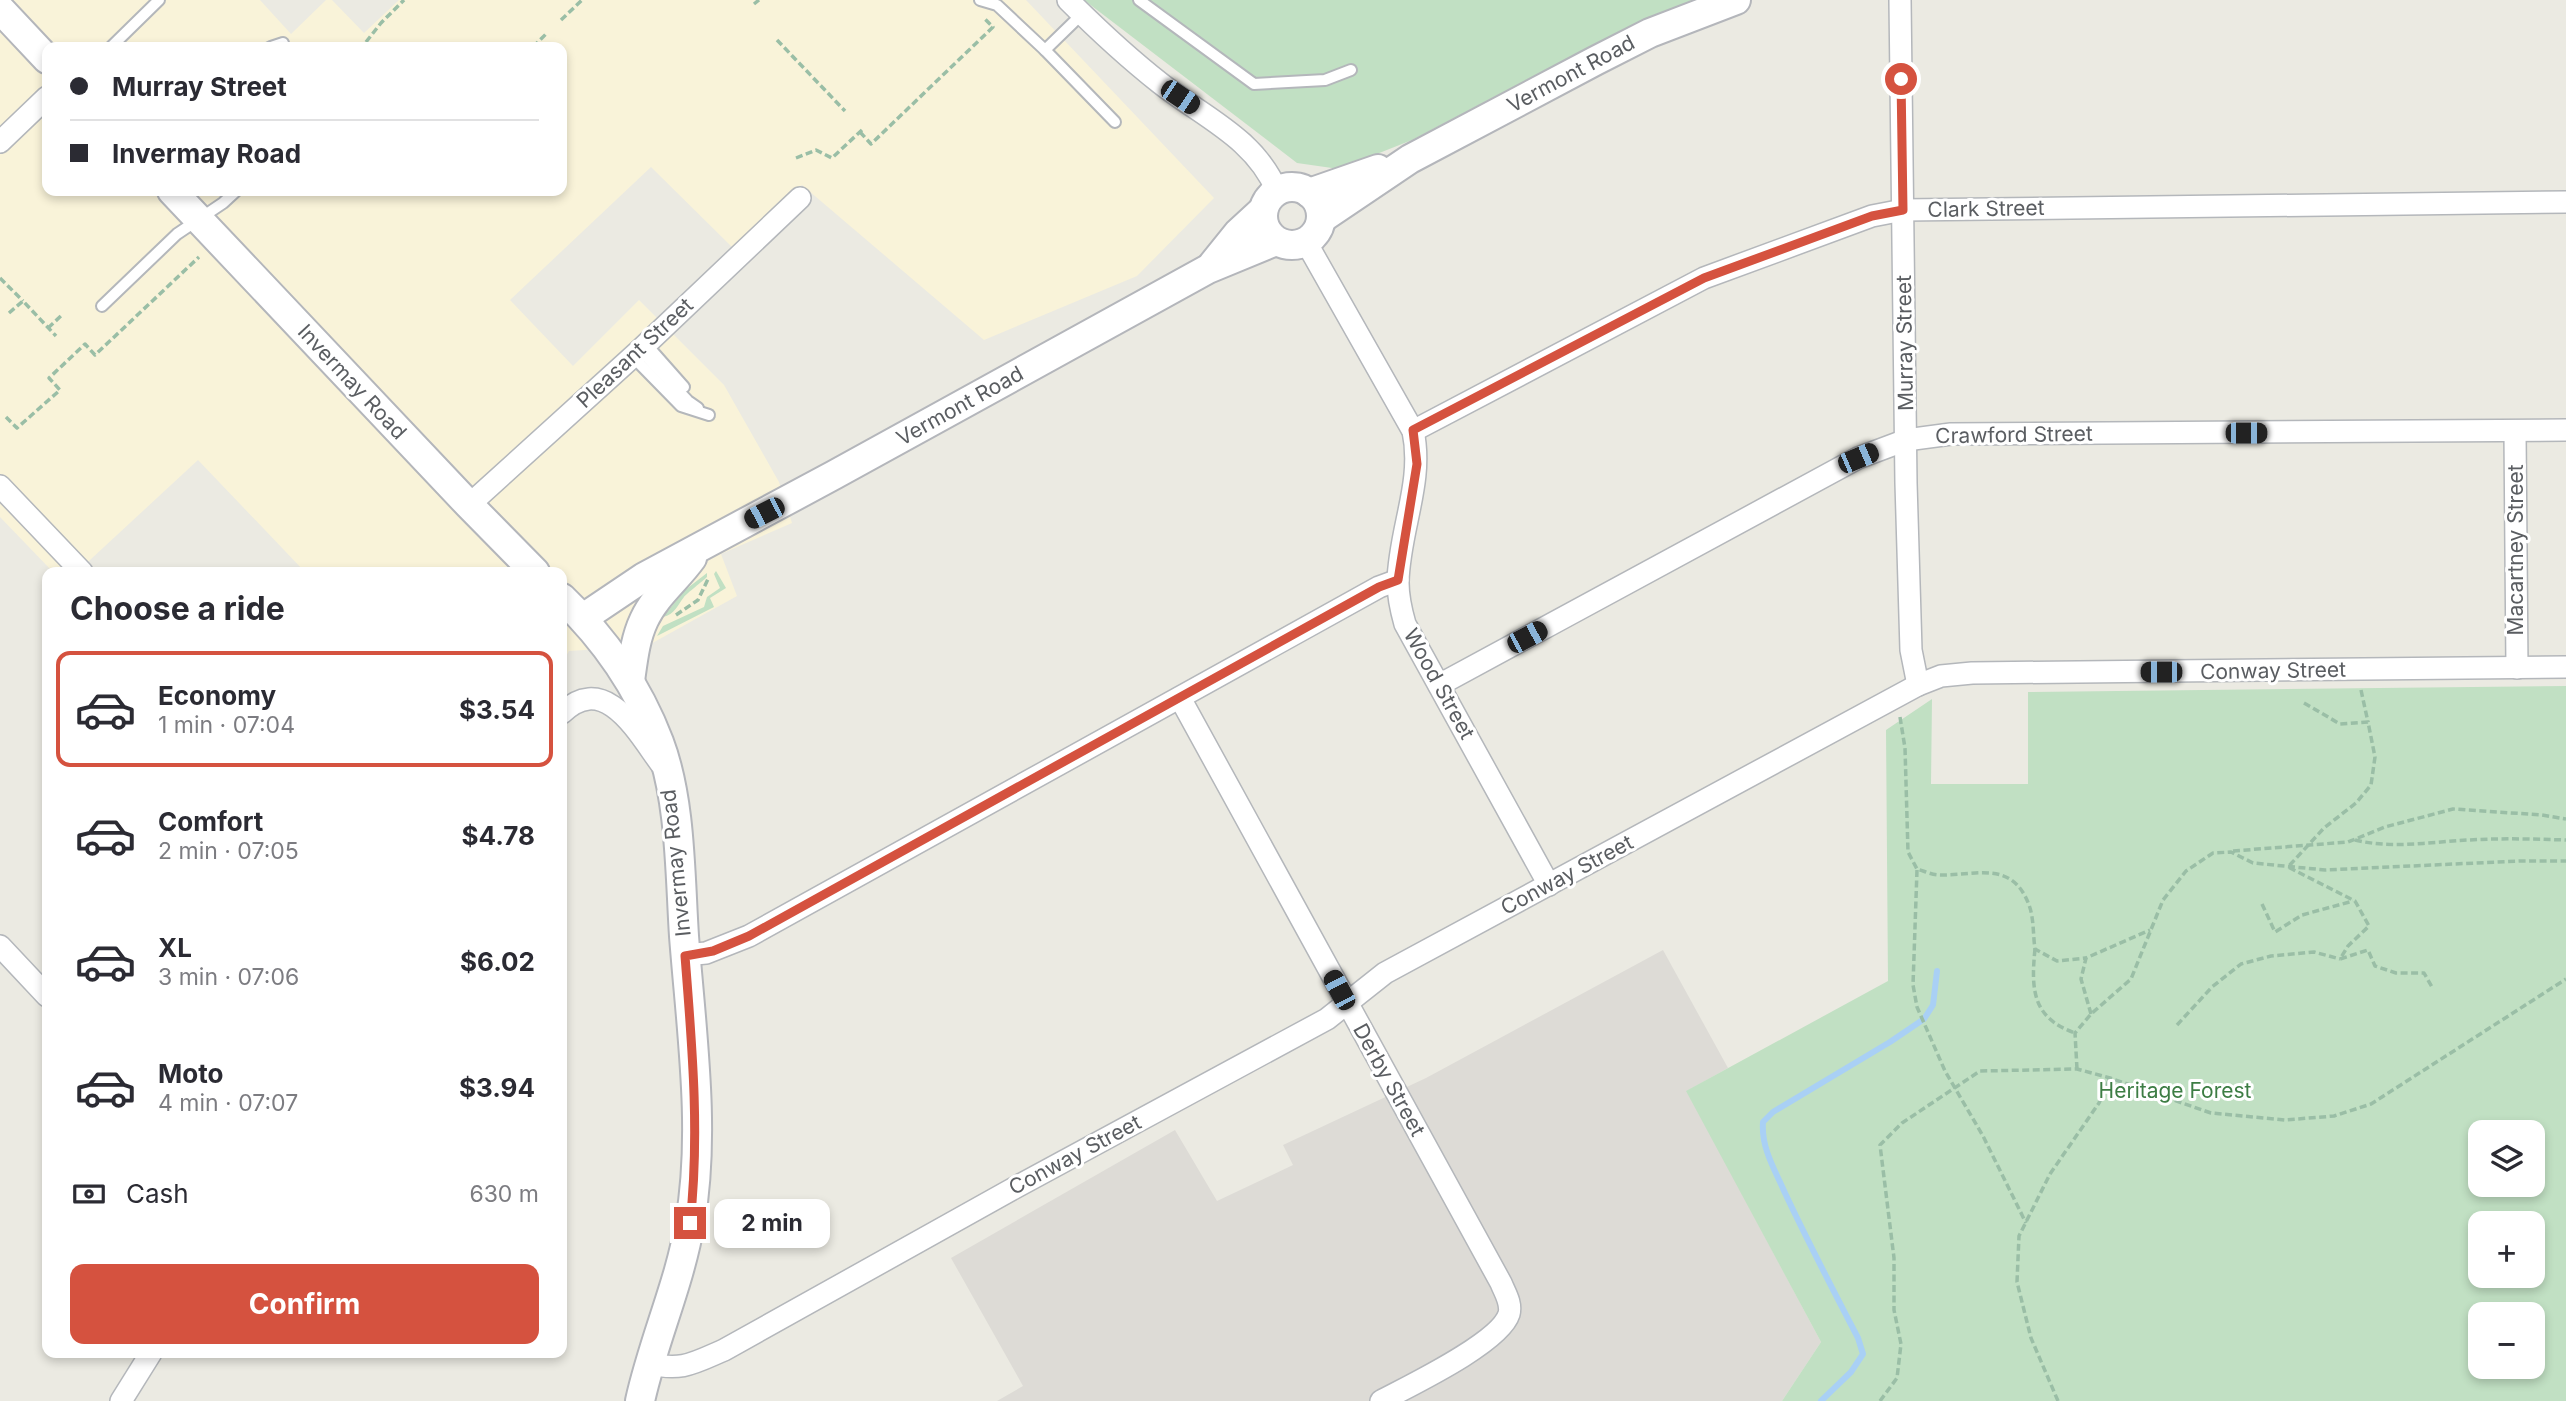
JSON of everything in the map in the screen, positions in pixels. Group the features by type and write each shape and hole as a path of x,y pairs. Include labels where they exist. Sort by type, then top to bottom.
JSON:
{"main road":[{"name":"Vermont Road","path":"590,626 644,576 703,547 1209,269 1276,241 1287,246 1306,242 1317,232 1321,219 1410,159 1650,33 1736,0"},
{"path":"0,9 42,54"},
{"name":"Vermont Road","path":"1209,269 1238,233 1270,201 1296,187 1309,193 1410,159"},
{"path":"1309,193 1319,204 1321,219"},
{"name":"Invermay Road","path":"177,196 530,567"},
{"path":"1270,201 1266,232 1276,241"},
{"path":"629,681 644,619 658,598 703,547"},
{"name":"Invermay Road","path":"567,603 590,626 629,681 660,744 674,810 695,1103 695,1175 690,1223 676,1277 648,1363 640,1401"},
{"name":"Invermay Road","path":"625,1401 648,1363"}],"street":[{"name":"Murray Street","path":"1900,0 1911,650 1918,685"},
{"path":"1075,7 1162,84 1235,135 1269,173 1270,201"},
{"path":"0,142 42,102"},
{"name":"Pleasant Street","path":"469,505 800,198"},
{"name":"Clark Street","path":"1413,430 1704,278 1872,216 1903,210 2566,202"},
{"name":"Wood Street","path":"1306,242 1413,430 1417,464 1398,580 1399,604 1405,624 1549,885"},
{"name":"Crawford Street","path":"1439,685 1858,458 1906,440 1951,434 2566,430"},
{"name":"Macartney Street","path":"2515,432 2517,668"},
{"path":"0,486 77,567"},
{"path":"685,956 713,951 749,936 1379,587 1398,580"},
{"name":"Conway Street","path":"648,1363 674,1368 693,1364 723,1350 1327,1019 1385,973 1918,685 1941,676 1972,673 2557,666"},
{"name":"Derby Street","path":"1180,698 1501,1283 1510,1305 1509,1315 1487,1340 1381,1401"},
{"path":"567,709 586,699 607,702 619,710 667,771"},
{"path":"0,946 42,991"},
{"path":"121,1401 148,1358"}],"lane":[{"path":"116,42 159,0"},
{"path":"980,0 997,5 1115,121"},
{"path":"1139,0 1254,84 1325,80 1351,70"},
{"path":"1045,50 1075,7"},
{"path":"102,306 177,234 231,196"},
{"path":"639,350 709,415 681,406 639,350"}],"path":[{"path":"366,41 404,0"},
{"path":"561,20 582,0"},
{"path":"754,4 759,0"},
{"path":"796,158 816,150 832,158 861,131 870,144 993,27 982,16 992,4"},
{"path":"538,42 547,33"},
{"path":"778,40 845,111"},
{"path":"6,416 17,428 60,390 49,378 68,364 72,353 85,344 95,355 199,257"},
{"path":"0,278 56,336"},
{"path":"9,313 23,301"},
{"path":"48,328 62,315"},
{"path":"2288,867 2324,828 2356,803 2371,785 2375,757 2359,681"},
{"path":"2304,703 2340,724 2368,722"},
{"path":"1899,710 1905,748 1908,852 1917,869 1913,985 1922,1020 1954,1088 1983,1136 2026,1223"},
{"path":"2077,1069 2075,1033 2091,1014 2131,979 2163,900 2186,871 2213,853 2355,840 2385,827 2453,809 2566,819"},
{"path":"2355,840 2371,844 2486,839 2566,840"},
{"path":"2231,852 2253,863 2325,870 2566,861"},
{"path":"2288,867 2356,901 2369,926 2348,946 2340,959"},
{"path":"1917,869 1937,875 1969,872 2002,874 2017,885 2030,906 2035,949 2032,980 2034,995 2042,1010 2059,1027 2075,1033"},
{"path":"2262,904 2275,932 2302,915 2356,901"},
{"path":"2035,949 2057,961 2086,958 2150,930"},
{"path":"2177,1025 2213,987 2241,964 2271,956 2314,952 2340,959 2368,950 2375,967 2396,973 2424,972 2432,986"},
{"path":"2086,958 2081,979 2091,1014"},
{"path":"1880,1401 1898,1378 1901,1344 1894,1310 1894,1258 1880,1145 1902,1122 1980,1071 2077,1069 2211,1113 2285,1120 2334,1116 2371,1104 2566,979"},
{"path":"2058,1401 2031,1338 2017,1282 2019,1236 2050,1174 2099,1103 2110,1078"}],"shaded area":[{"path":"0,0 260,0 291,34 326,0 332,0 364,33 399,0 1026,0 1214,198 1137,276 984,340 802,185 734,249 651,167 510,300 573,366 639,300 724,385 779,482 792,523 721,554 737,596 647,646 569,651 567,654 567,567 300,567 198,460 82,567 48,567 0,517"},
{"path":"1663,950 1728,1068 1687,1091 1821,1342 1782,1401 997,1401 1023,1386 951,1258 1175,1130 1217,1201 1293,1165 1283,1145 1426,1078"}],"green space":[{"path":"1084,0 1724,0 1597,43 1412,140 1339,169 1297,163"},
{"path":"716,571 726,588 710,598 714,607 657,636 663,626 704,607 707,597 720,588 714,574"},
{"path":"707,573 707,577 685,595 673,612 663,617 685,590"},
{"name":"Heritage Forest","path":"2566,686 2566,1401 1782,1401 1821,1342 1686,1091 1888,981 1886,730 1932,699 1931,784 2028,784 2028,692"}],"waterway":[{"path":"1821,1401 1851,1372 1863,1354 1858,1338 1773,1167 1766,1150 1763,1122 1773,1112 1924,1019 1933,1005 1937,971"}],"route":[{"path":"690,1223 695,1175 695,1103 685,956 713,951 749,936 1379,587 1398,580 1417,464 1413,430 1704,278 1872,216 1903,210 1901,79"}]}
